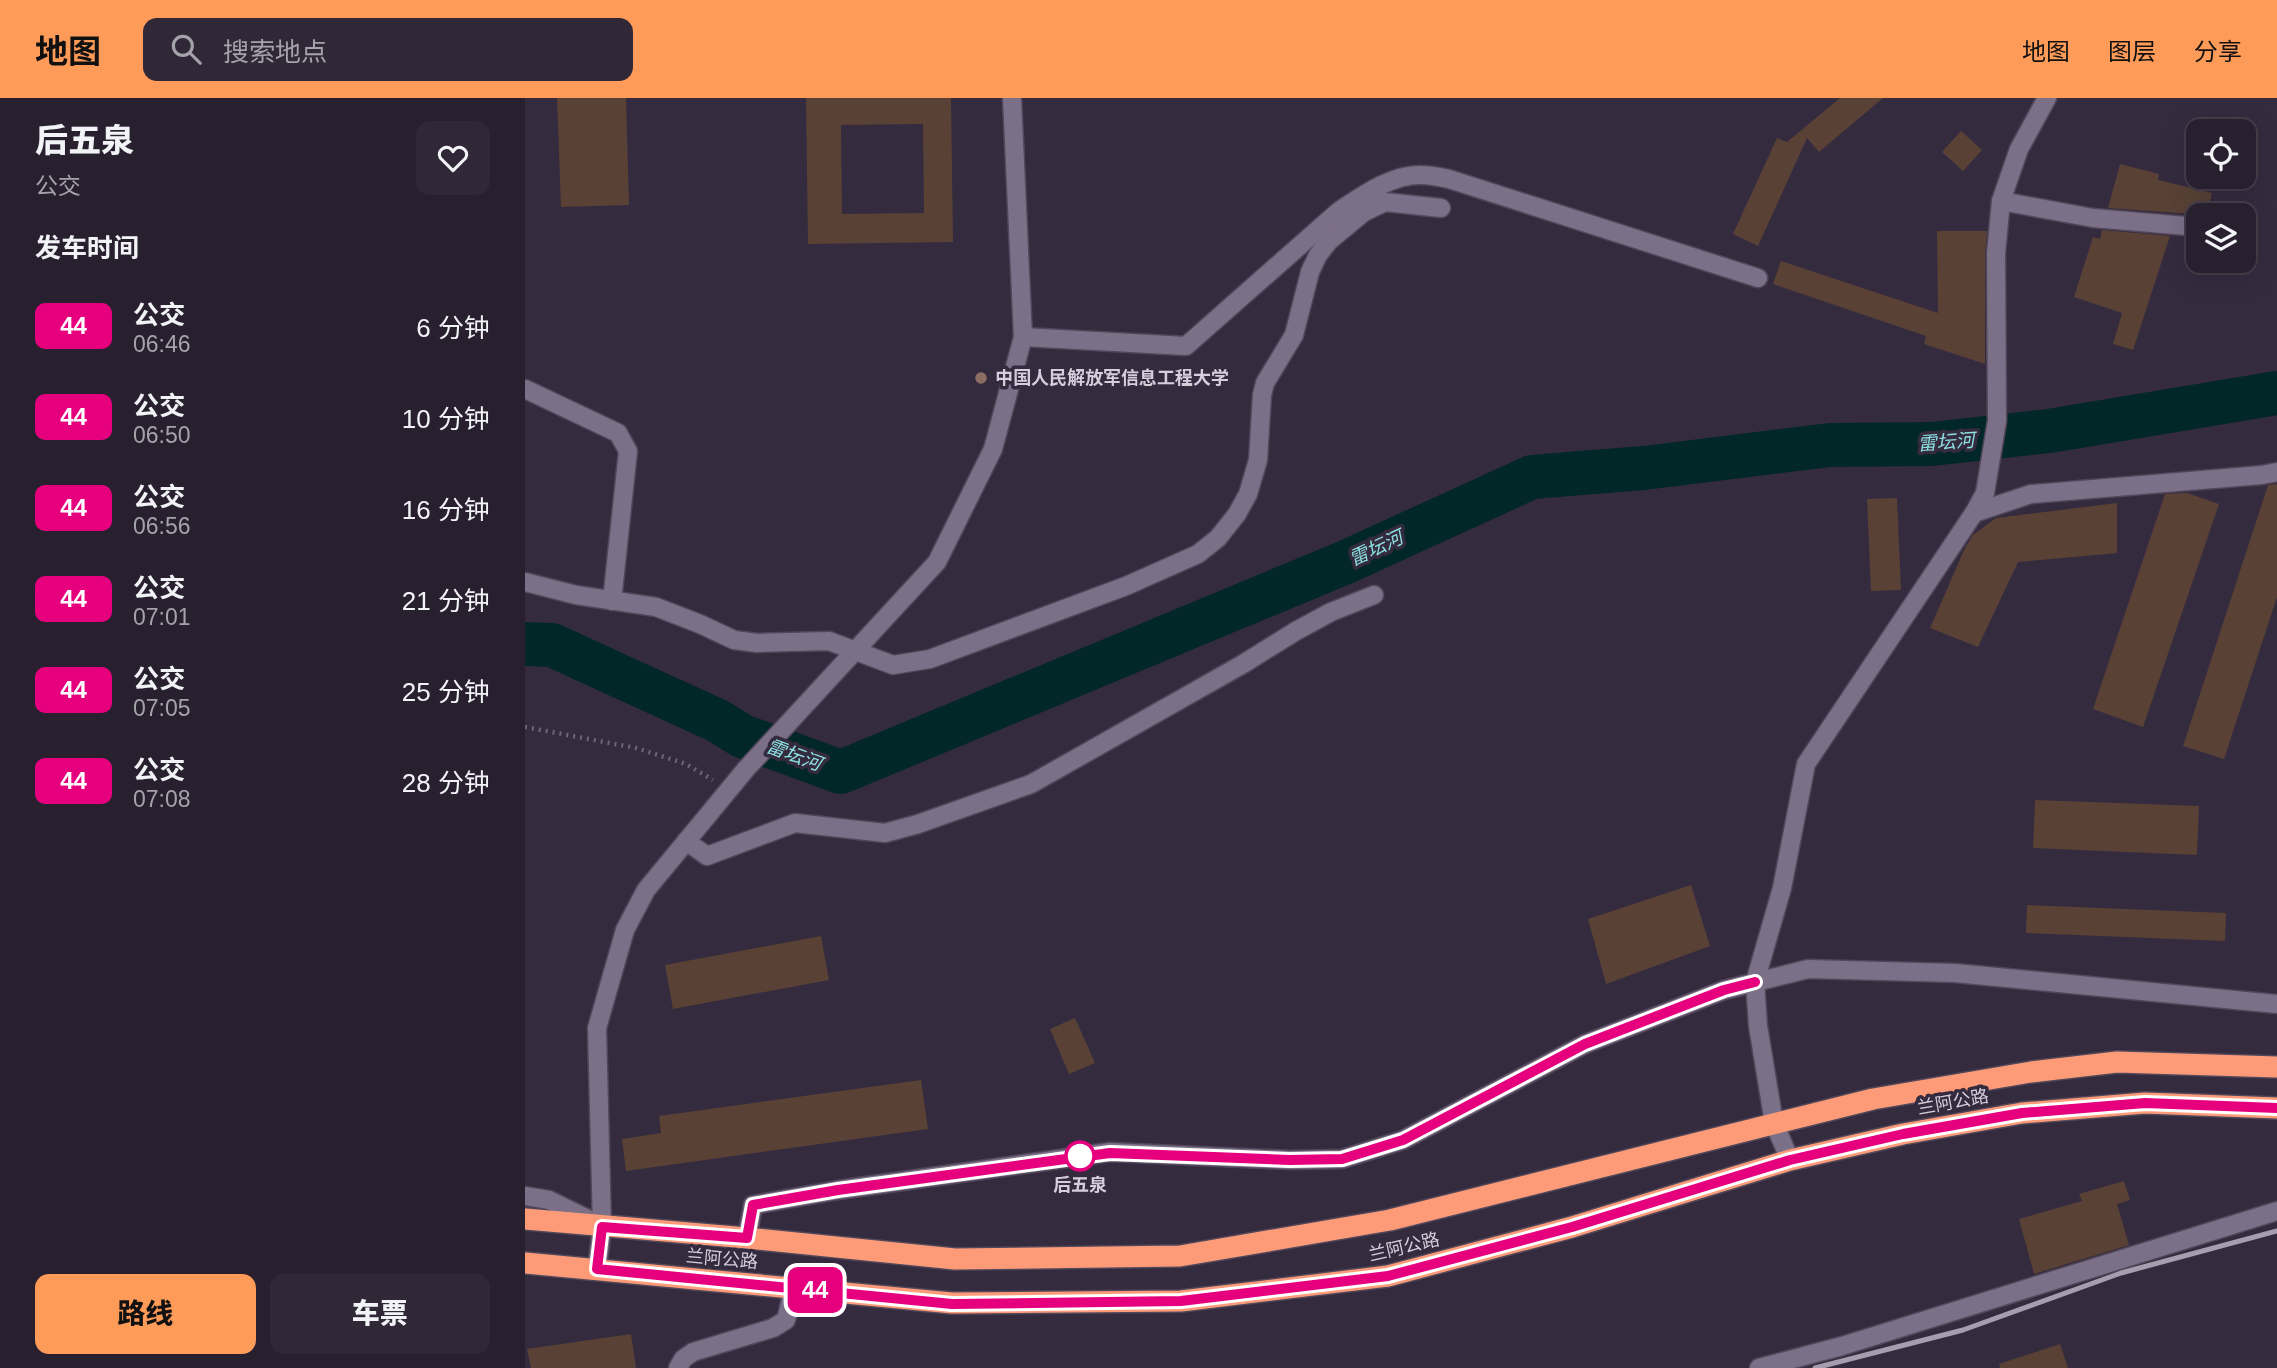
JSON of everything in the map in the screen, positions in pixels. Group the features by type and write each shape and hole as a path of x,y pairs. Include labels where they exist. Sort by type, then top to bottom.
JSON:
{"highway":[{"name":"兰阿公路","path":"525,1219 955,1259 1180,1256 1390,1220 1873,1099 2117,1062 2277,1067"},
{"name":"兰阿公路","path":"525,1263 952,1304 1181,1301 1388,1276 1572,1227 1790,1160 1903,1134 2022,1113 2145,1103 2277,1108"}],"street":[{"path":"597,1269 602,1227 597,1028 625,930 646,890 728,790 937,562 993,449 1023,337 1012,98"},
{"path":"1790,1160 1774,1123 1755,982 1782,888 1806,764 1985,493 1997,421 1996,253 2001,201 2019,149 2047,98"},
{"path":"1023,337 1186,346 1339,211 1397,179 1419,175 1449,179 1758,278"},
{"path":"2001,201 2093,218 2186,226"},
{"path":"525,582 576,595 656,607 734,640 757,643 829,641 893,665 930,659 1126,586 1198,554 1218,538 1237,514 1248,494 1258,460 1265,383 1294,335 1310,272 1318,255 1353,220 1385,202 1441,208"},
{"path":"525,389 618,433 628,451 612,601"},
{"path":"1974,513 2031,494 2277,472"},
{"path":"686,841 707,856 795,823 885,833 1031,784 1296,631 1331,612 1374,595"},
{"path":"747,1238 753,1205 851,1188 1056,1160 1110,1153 1290,1160 1342,1159 1403,1140 1585,1044 1724,990 1808,970 1955,973 2277,1004"},
{"path":"525,1196 549,1200 602,1227"},
{"path":"1759,1368 1842,1346 2277,1211"},
{"path":"678,1368 683,1359 693,1352 761,1332 786,1320 794,1287"}],"path":[{"path":"525,727 636,747 686,764 728,790"}],"building":[{"path":"557,98 626,98 629,205 561,207"},
{"path":"806,98 951,98 953,242 808,244","holes":["923,124 924,213 842,214 841,125"]},
{"path":"1840,98 1883,98 1819,152 1807,138 1758,246 1733,234 1777,138 1787,142"},
{"path":"1961,131 1982,150 1963,171 1942,152"},
{"path":"2120,164 2159,174 2158,180 2186,187 2186,189 2212,193 2210,203 2186,203 2186,214 2108,208"},
{"path":"2102,230 2170,236 2133,350 2113,344 2122,313 2074,297 2093,237 2100,239"},
{"path":"1937,231 1987,231 1985,364 1924,344 1926,336 1773,284 1781,261 1938,313"},
{"path":"2277,484 2277,597 2224,759 2183,746 2268,485"},
{"path":"2187,493 2219,504 2143,727 2093,709 2165,494"},
{"path":"1897,498 1901,590 1871,591 1867,499"},
{"path":"2117,503 2117,553 2018,562 1978,647 1930,628 1965,548 1973,535 1996,518"},
{"path":"2035,800 2199,806 2197,855 2033,848"},
{"path":"1691,885 1710,946 1606,984 1588,919"},
{"path":"2027,905 2226,913 2225,941 2026,933"},
{"path":"821,936 829,980 673,1009 665,965"},
{"path":"1075,1018 1095,1063 1069,1074 1050,1029"},
{"path":"921,1080 928,1129 626,1171 622,1139 661,1133 659,1116"},
{"path":"2124,1181 2130,1200 2117,1204 2129,1245 2034,1274 2019,1219 2082,1201 2079,1194"},
{"path":"631,1334 636,1368 531,1368 527,1349"},
{"path":"2060,1344 2068,1368 2000,1368 1999,1364"}],"waterway":[{"name":"雷坛河","path":"525,644 552,645 718,721 742,736 841,772 1346,562 1532,477 1644,468 1830,445 1932,444 2049,431 2277,393"}],"railway":[{"path":"1815,1368 1963,1330 2121,1273 2277,1231"}],"bus line":[{"name":"44","path":"1755,982 1724,990 1585,1044 1403,1140 1342,1159 1290,1160 1110,1153 838,1190 753,1205 747,1238 602,1227 597,1269 952,1304 1181,1301 1388,1276 1572,1227 1790,1160 1903,1134 2022,1113 2145,1103 2277,1108"}],"place":[{"name":"中国人民解放军信息工程大学","path":"981,378"},
{"name":"后五泉","path":"1080,1156"}]}
